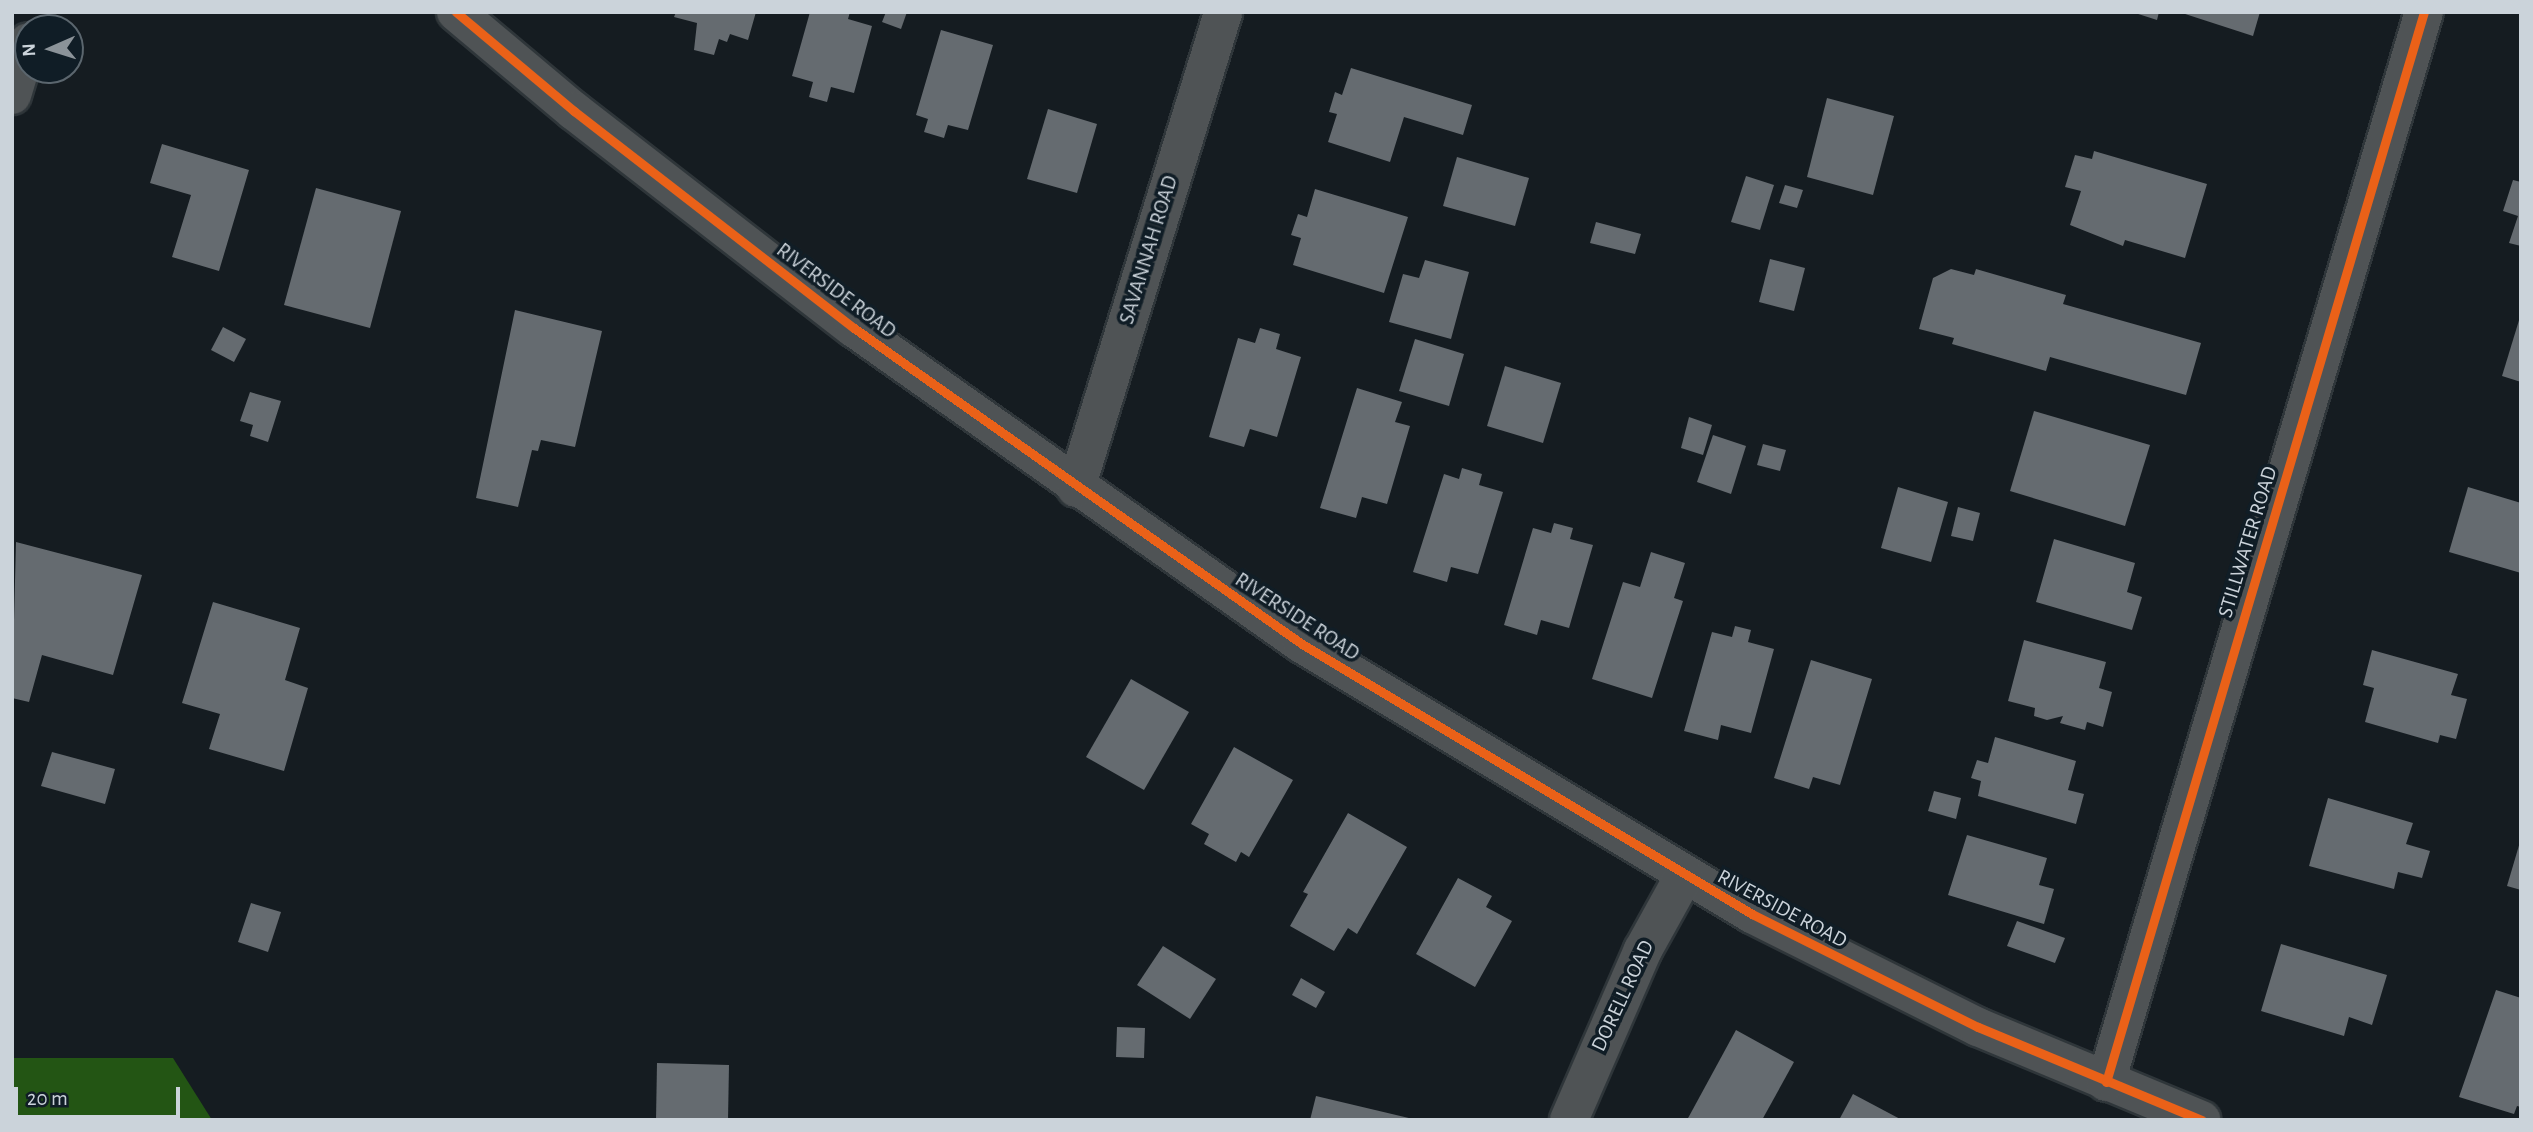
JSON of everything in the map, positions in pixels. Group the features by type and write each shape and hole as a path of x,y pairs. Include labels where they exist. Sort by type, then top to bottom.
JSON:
{"street":[{"name":"RIVERSIDE ROAD","path":"456,12 574,111 854,328 1076,488 1302,644 1684,876 1861,971 2106,1082 2201,1120"},
{"name":"SAVANNAH ROAD","path":"1076,488 1223,12"},
{"name":"STILLWATER ROAD","path":"2106,1082 2424,12"},
{"name":"DORELL ROAD","path":"1569,1120 1643,950 1684,876"}],"green space":[{"path":"12,1058 173,1058 212,1120 12,1120"}],"building":[{"path":"676,12 756,12 748,40 730,34 727,42 719,39 714,55 694,50 697,23 674,17"},
{"path":"810,12 850,12 848,19 872,26 854,93 831,87 827,102 809,97 813,82 792,76"},
{"path":"886,12 907,12 901,29 882,22"},
{"path":"2132,12 2159,12 2157,20"},
{"path":"2179,12 2260,12 2253,36"},
{"path":"941,30 993,45 968,130 948,125 944,138 924,132 928,119 916,115"},
{"path":"1351,68 1472,105 1463,135 1404,117 1390,162 1328,142 1337,114 1329,112 1335,92 1342,95"},
{"path":"1827,98 1894,116 1873,195 1807,177"},
{"path":"1048,109 1097,124 1077,193 1027,179"},
{"path":"162,144 249,170 219,271 172,257 191,195 150,183"},
{"path":"2094,151 2207,184 2185,258 2125,240 2123,246 2070,225 2081,191 2065,187 2075,155 2092,159"},
{"path":"1457,157 1529,178 1515,226 1443,206"},
{"path":"1746,176 1774,185 1760,230 1731,222"},
{"path":"2513,180 2521,182 2521,246 2509,243 2518,216 2503,211"},
{"path":"1785,185 1803,190 1797,208 1779,203"},
{"path":"316,188 401,211 370,328 284,305"},
{"path":"1315,189 1408,217 1384,293 1293,265 1301,238 1291,235 1298,214 1307,217"},
{"path":"1596,222 1641,234 1635,254 1590,243"},
{"path":"1770,259 1805,268 1794,311 1759,302"},
{"path":"1425,260 1469,272 1451,339 1389,322 1403,274 1419,278"},
{"path":"1951,269 1974,275 1976,269 2066,295 2063,304 2201,343 2186,395 2050,357 2046,371 1952,344 1954,338 1919,329 1933,278"},
{"path":"515,310 602,331 575,447 541,440 538,451 532,450 518,507 476,498"},
{"path":"2521,317 2521,382 2502,376"},
{"path":"223,327 246,339 234,362 211,350"},
{"path":"1260,328 1280,334 1276,349 1301,357 1277,437 1250,429 1244,447 1209,437 1238,338 1255,343"},
{"path":"1415,339 1464,354 1449,406 1399,391"},
{"path":"1505,366 1561,383 1543,443 1487,426"},
{"path":"1357,388 1402,402 1395,422 1410,426 1387,504 1362,497 1356,518 1320,508"},
{"path":"250,392 281,401 268,442 250,436 253,425 240,421"},
{"path":"2034,411 2150,445 2125,526 2010,491"},
{"path":"1689,417 1712,425 1703,455 1681,448"},
{"path":"1713,435 1746,446 1731,494 1697,482"},
{"path":"1763,444 1786,450 1780,471 1757,465"},
{"path":"1462,468 1482,474 1479,485 1503,492 1478,574 1451,567 1447,582 1413,572 1444,474 1459,479"},
{"path":"1898,487 1948,502 1931,562 1881,548"},
{"path":"2468,487 2521,503 2521,573 2449,552"},
{"path":"1958,507 1980,513 1973,541 1951,536"},
{"path":"1554,523 1573,528 1570,539 1593,545 1569,628 1541,620 1537,635 1504,625 1533,528 1551,533"},
{"path":"2054,539 2135,563 2127,592 2142,597 2132,630 2036,602"},
{"path":"16,542 142,575 113,675 42,655 29,702 12,698"},
{"path":"1651,552 1685,563 1674,598 1683,601 1652,698 1592,679 1623,582 1640,587"},
{"path":"213,602 300,628 285,680 308,688 284,771 209,749 220,714 182,703"},
{"path":"1735,626 1751,630 1748,642 1774,649 1751,733 1721,725 1718,740 1684,731 1712,632 1732,637"},
{"path":"2024,640 2106,662 2099,688 2112,692 2103,727 2087,722 2085,730 2060,723 2063,716 2047,720 2034,716 2035,708 2008,701"},
{"path":"2372,650 2458,674 2451,695 2467,699 2456,739 2440,735 2438,743 2365,722 2374,688 2363,685"},
{"path":"1811,660 1872,679 1840,785 1813,777 1809,789 1774,778"},
{"path":"1131,679 1189,712 1144,790 1086,757"},
{"path":"1995,737 2076,761 2068,790 2084,794 2076,824 1978,796 1981,781 1971,778 1977,760 1988,763"},
{"path":"1234,747 1293,780 1249,857 1241,852 1236,862 1204,844 1209,834 1191,824"},
{"path":"52,752 115,769 105,804 41,786"},
{"path":"1934,791 1961,798 1956,819 1928,811"},
{"path":"2328,798 2413,823 2406,844 2430,851 2422,878 2398,872 2394,889 2309,866"},
{"path":"1348,813 1407,847 1357,934 1348,928 1334,951 1290,926 1308,894 1303,892"},
{"path":"1967,835 2047,858 2039,885 2054,889 2044,924 1948,895"},
{"path":"2521,842 2521,890 2507,886"},
{"path":"1458,878 1492,896 1486,907 1512,921 1475,987 1416,954"},
{"path":"251,903 281,912 268,952 238,942"},
{"path":"2017,921 2065,938 2055,963 2007,946"},
{"path":"2281,944 2387,975 2372,1025 2349,1017 2344,1036 2261,1011"},
{"path":"1163,946 1216,979 1190,1019 1137,985"},
{"path":"1301,978 1325,992 1316,1008 1292,995"},
{"path":"2496,990 2521,998 2521,1107 2517,1106 2514,1114 2459,1097"},
{"path":"1117,1027 1145,1028 1144,1058 1116,1057"},
{"path":"1736,1030 1794,1062 1762,1120 1687,1120"},
{"path":"657,1063 729,1065 728,1120 656,1120"},
{"path":"1853,1094 1902,1120 1839,1120"},
{"path":"1316,1096 1413,1119 1413,1120 1310,1120"}],"cycle path":[{"path":"456,12 574,111 854,328 1302,644 1752,914 1978,1027 2201,1120"},
{"path":"2106,1082 2424,12"}]}
